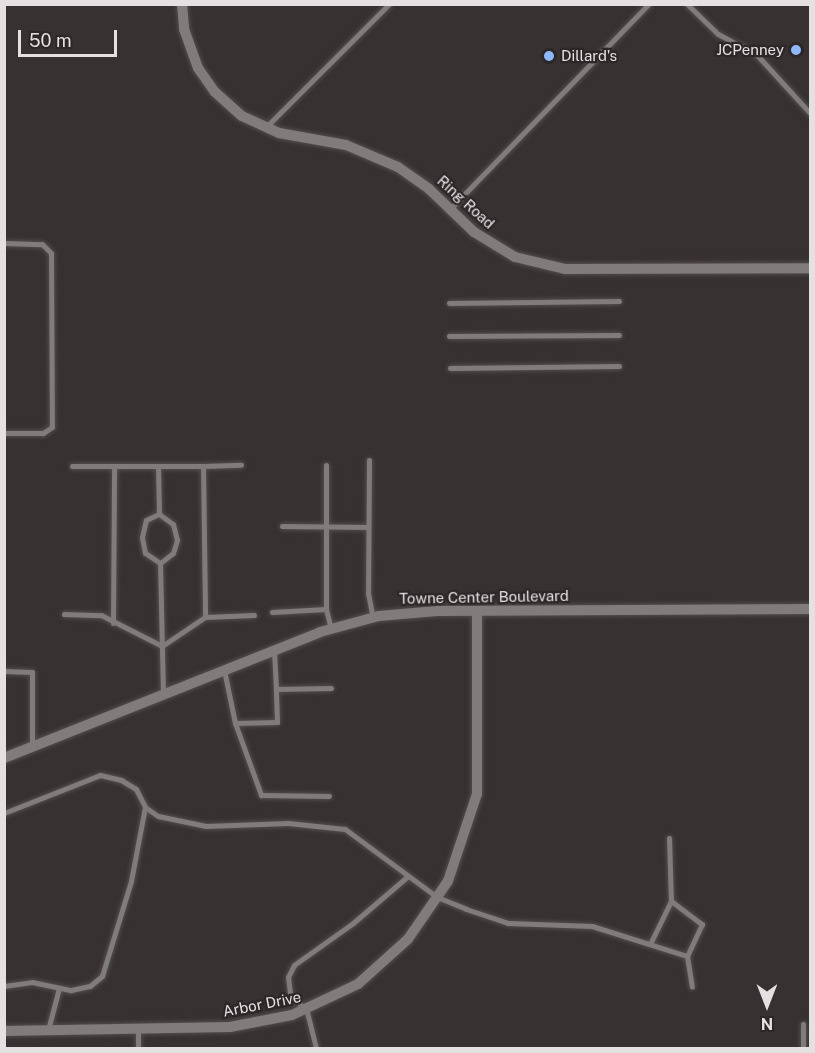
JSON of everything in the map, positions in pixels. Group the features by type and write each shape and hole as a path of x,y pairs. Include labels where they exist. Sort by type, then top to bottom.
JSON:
{"street":[{"name":"Ring Road","path":"182,4 187,40 205,80 242,116 265,128 363,151 412,175 499,249 548,267 810,268"},
{"name":"Towne Center Boulevard","path":"4,758 331,629 373,618 477,610 810,609"},
{"name":"Arbor Drive","path":"4,1031 230,1028 307,1012 358,984 408,939 448,881 477,794 477,610"}],"lane":[{"path":"265,128 389,4"},
{"path":"450,209 649,4"},
{"path":"687,4 720,35 757,55 810,113"},
{"path":"4,243 42,244 51,253 52,427 43,433 4,433"},
{"path":"449,303 619,301"},
{"path":"449,336 619,335"},
{"path":"450,368 619,366"},
{"path":"369,460 368,593 373,618"},
{"path":"72,466 241,465"},
{"path":"326,465 326,609 331,629"},
{"path":"113,623 114,466"},
{"path":"158,466 159,514"},
{"path":"203,466 205,617"},
{"path":"159,514 146,520 142,537 145,553 160,563"},
{"path":"159,514 173,524 177,540 173,553 160,563"},
{"path":"282,526 368,527"},
{"path":"160,563 163,694"},
{"path":"272,612 326,609"},
{"path":"64,614 101,615 162,646"},
{"path":"162,646 205,617 254,615"},
{"path":"235,723 277,722 274,651"},
{"path":"224,670 235,723 261,795 329,796"},
{"path":"4,671 32,672 32,747"},
{"path":"276,689 331,688"},
{"path":"4,813 100,775 121,780 136,789 145,807 158,816 206,826 288,823 345,829 437,897 508,923 592,926 651,942 687,956"},
{"path":"4,986 32,982 71,990 90,986 102,976 131,881 145,807"},
{"path":"651,942 671,902 669,838"},
{"path":"315,1048 307,1012 290,993 288,977 294,965 352,923 408,876"},
{"path":"671,902 702,924 687,956 692,987"},
{"path":"48,1030 59,988"},
{"path":"803,1023 803,1048"},
{"path":"138,1029 138,1048"}],"place":[{"name":"JCPenney","path":"796,50"},
{"name":"Dillard's","path":"549,56"}]}
